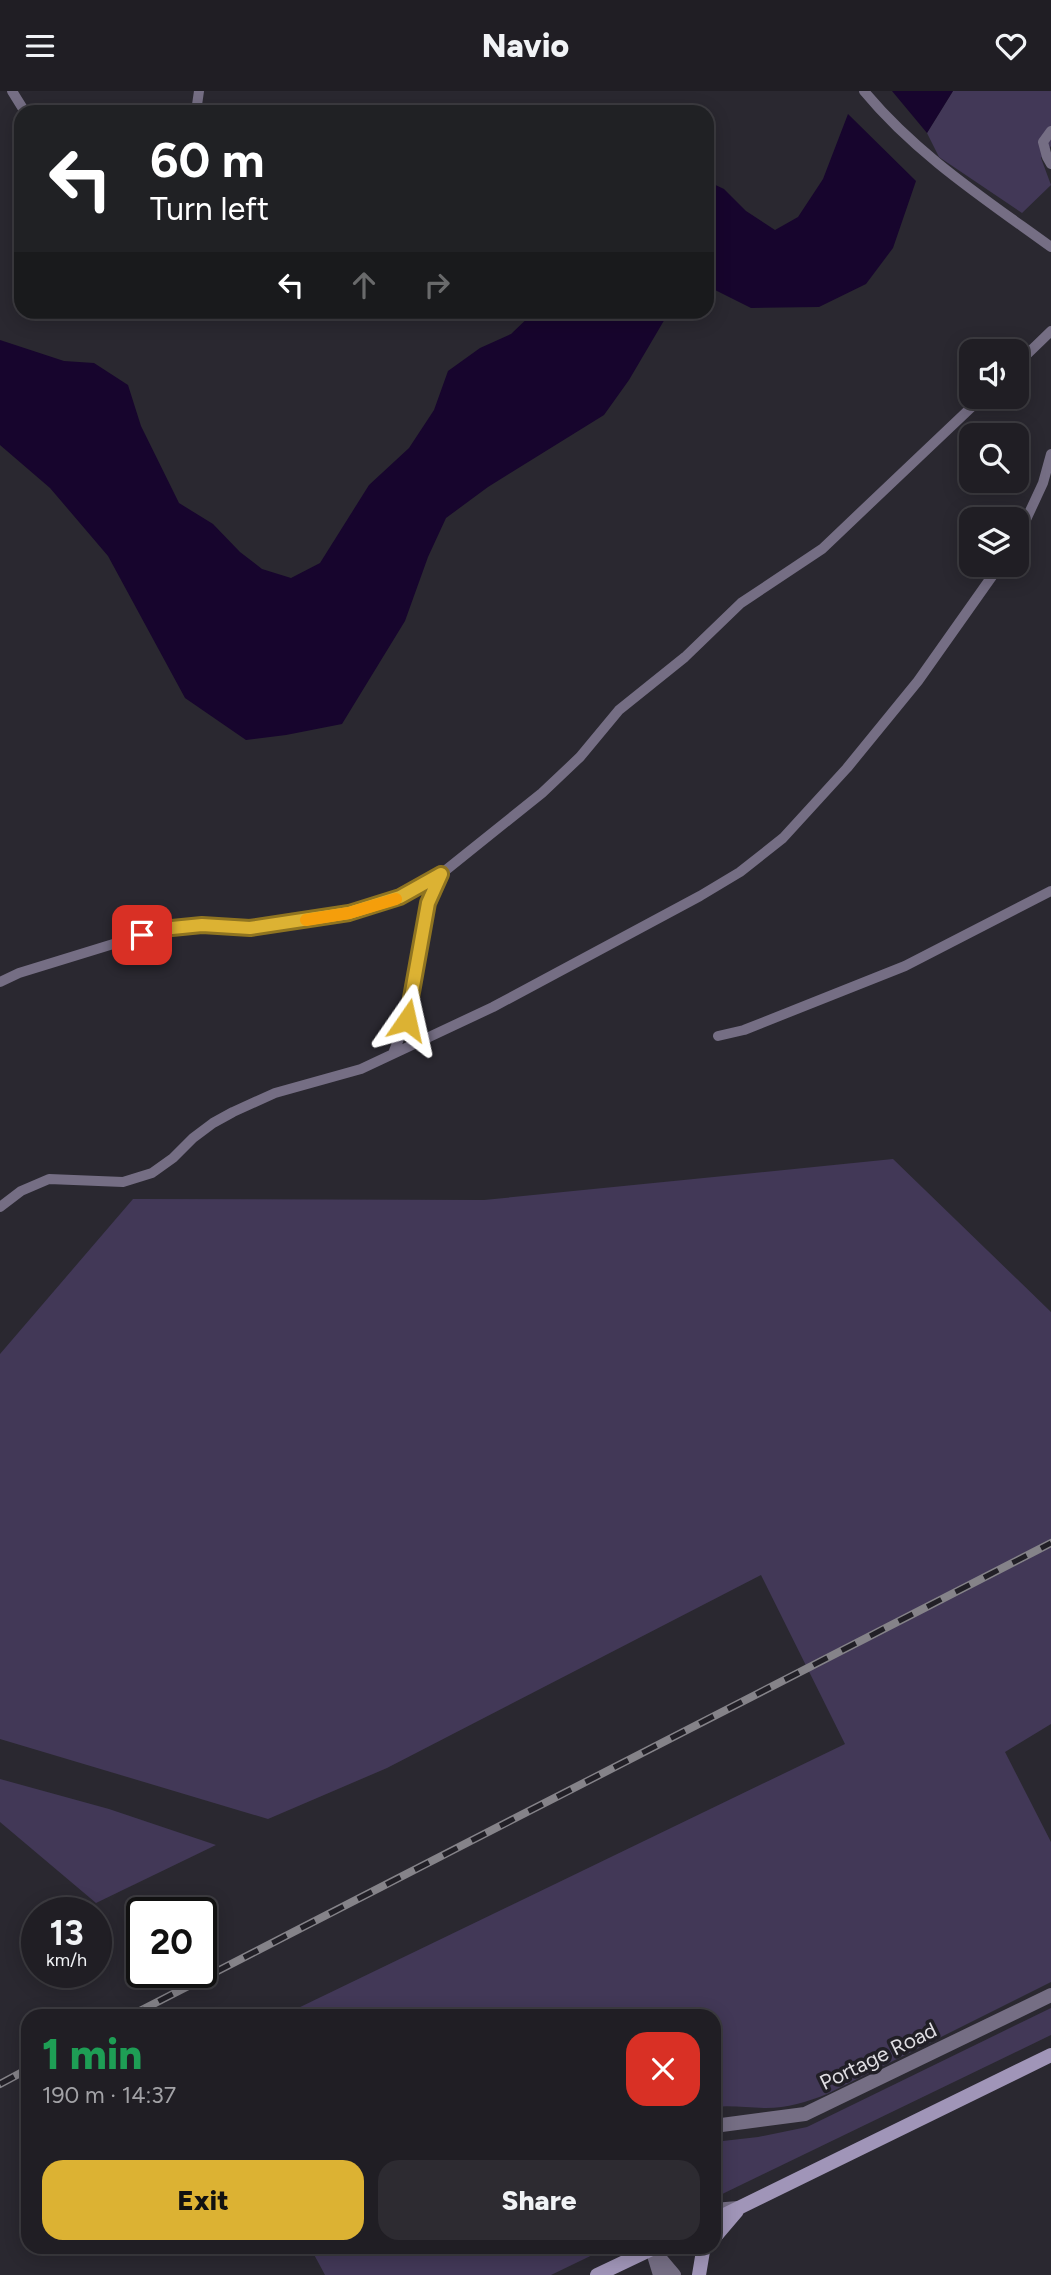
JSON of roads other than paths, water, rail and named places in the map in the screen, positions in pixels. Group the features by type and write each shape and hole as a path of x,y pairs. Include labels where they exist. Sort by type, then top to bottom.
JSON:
{"main road":[{"path":"721,2216 1051,2055"},
{"path":"721,2230 740,2207"},
{"path":"597,2275 641,2254"},
{"path":"699,2275 702,2254"}],"street":[{"name":"Portage Road","path":"721,2125 805,2114 1051,1995"},
{"path":"721,2209 740,2207"},
{"path":"655,2254 660,2275"},
{"path":"658,2254 674,2275"}],"lane":[{"path":"864,91 888,120 935,163 1051,247"},
{"path":"1051,131 1043,142 1051,164"},
{"path":"1029,352 1051,331"},
{"path":"0,982 19,973 162,929 202,925 250,928 349,913 400,897 441,874 542,793 580,757 619,710 685,657 741,603 822,549 969,409"},
{"path":"1029,513 1043,482 1051,454"},
{"path":"0,1207 21,1191 49,1179 123,1182 152,1173 173,1158 193,1138 233,1112 275,1093 361,1069 493,1007 699,897 740,872 783,838 846,768 918,681 992,577"},
{"path":"394,1052 407,1020 428,903 441,874"},
{"path":"718,1036 744,1030 905,966 1051,891"}],"railway":[{"path":"144,2009 1051,1543"},
{"path":"0,2084 21,2073"}]}
